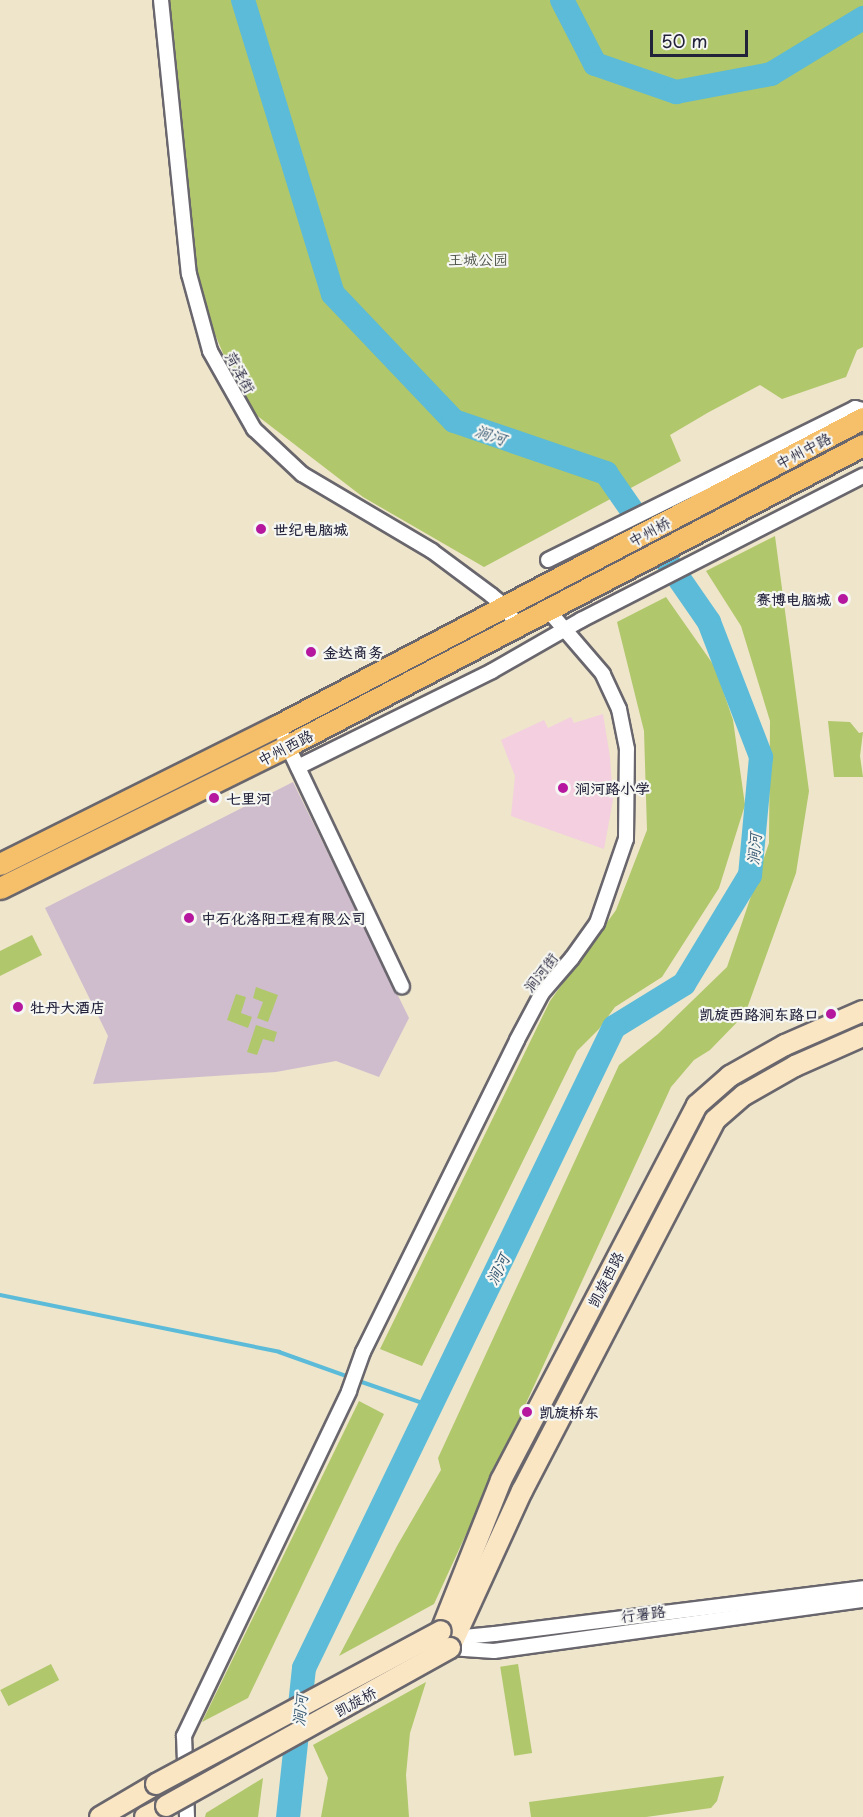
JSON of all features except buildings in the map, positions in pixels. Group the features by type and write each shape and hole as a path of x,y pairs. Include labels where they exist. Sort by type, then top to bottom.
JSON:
{"main road":[{"name":"中州中路","path":"738,475 863,418"},
{"name":"中州中路","path":"752,503 863,445"},
{"name":"中州桥","path":"552,570 738,475"},
{"name":"中州桥","path":"567,600 752,503"},
{"name":"中州西路","path":"0,864 278,726 506,607 552,570"},
{"name":"中州西路","path":"0,888 287,746 567,600"},
{"name":"凯旋西路","path":"443,1639 501,1480 697,1105 730,1076 785,1045 863,1011"},
{"name":"凯旋西路","path":"443,1639 715,1120 744,1095 795,1066 863,1036"},
{"name":"凯旋桥","path":"100,1817 156,1784 443,1639"},
{"name":"凯旋桥","path":"145,1817 443,1639"}],"street":[{"name":"菏泽街","path":"161,0 189,274 210,351 243,410 254,429 302,474 432,551 506,607 517,627"},
{"path":"738,475 855,408 863,410"},
{"path":"298,767 492,671 581,620 863,476"},
{"name":"涧河街","path":"187,1817 184,1736 349,1391 363,1352 542,993 572,958 597,923 627,839 627,749 619,709 603,674 548,610"},
{"path":"278,726 402,986"},
{"name":"行署路","path":"443,1639 863,1588"},
{"name":"行署路","path":"443,1639 494,1651 863,1600"}],"shaded area":[{"name":"涧河路小学","path":"603,714 610,757 613,800 604,849 511,816 515,776 501,740 544,720 548,728 571,717 574,723"},
{"path":"293,782 409,1018 379,1077 336,1061 276,1072 93,1084 108,1036 45,908"}],"green space":[{"name":"王城公园","path":"164,0 863,0 863,347 857,350 846,377 782,399 760,385 709,412 670,435 681,461 484,567 363,497 246,407 205,311 183,231"},
{"path":"775,536 809,791 796,873 745,1014 710,1050 694,1060 671,1087 434,1604 339,1656 397,1546 441,1470 438,1458 619,1065 658,1034 727,967 769,843 770,721 741,626 706,571"},
{"path":"666,597 715,667 733,720 745,805 719,888 662,977 615,1007 599,1029 577,1051 422,1366 380,1349 550,1001 616,910 647,830 644,731 617,622"},
{"path":"828,721 850,722 859,733 863,732 860,756 863,777 834,777"},
{"path":"32,935 42,955 0,976 0,951"},
{"path":"256,987 278,995 268,1022 257,1018 263,1002 253,998"},
{"path":"236,994 246,997 241,1013 252,1017 248,1028 227,1020"},
{"path":"256,1025 277,1032 274,1042 263,1039 257,1055 247,1052"},
{"path":"359,1401 384,1414 248,1698 202,1722"},
{"path":"51,1664 59,1680 8,1706 0,1690"},
{"path":"518,1664 532,1753 514,1756 500,1667"},
{"path":"426,1682 410,1733 406,1775 409,1817 321,1817 328,1778 313,1745"},
{"path":"724,1776 717,1801 711,1808 646,1817 531,1817 529,1802"},
{"path":"263,1778 258,1817 205,1817 206,1813"}],"waterway":[{"name":"涧河","path":"243,0 333,294 454,421 606,473 709,622 761,757 750,875 684,984 614,1027 304,1668 288,1817"},
{"name":"涧河","path":"562,0 595,64 676,92 771,74 863,18"},
{"path":"0,1295 279,1352 349,1377"},
{"path":"356,1380 431,1406"}],"place":[{"name":"世纪电脑城","path":"261,529"},
{"name":"赛博电脑城","path":"843,599"},
{"name":"金达商务","path":"311,652"},
{"name":"涧河路小学","path":"563,788"},
{"name":"七里河","path":"214,798"},
{"name":"中石化洛阳工程有限公司","path":"189,918"},
{"name":"牡丹大酒店","path":"18,1007"},
{"name":"凯旋西路涧东路口","path":"831,1014"},
{"name":"凯旋桥东","path":"527,1412"}]}
